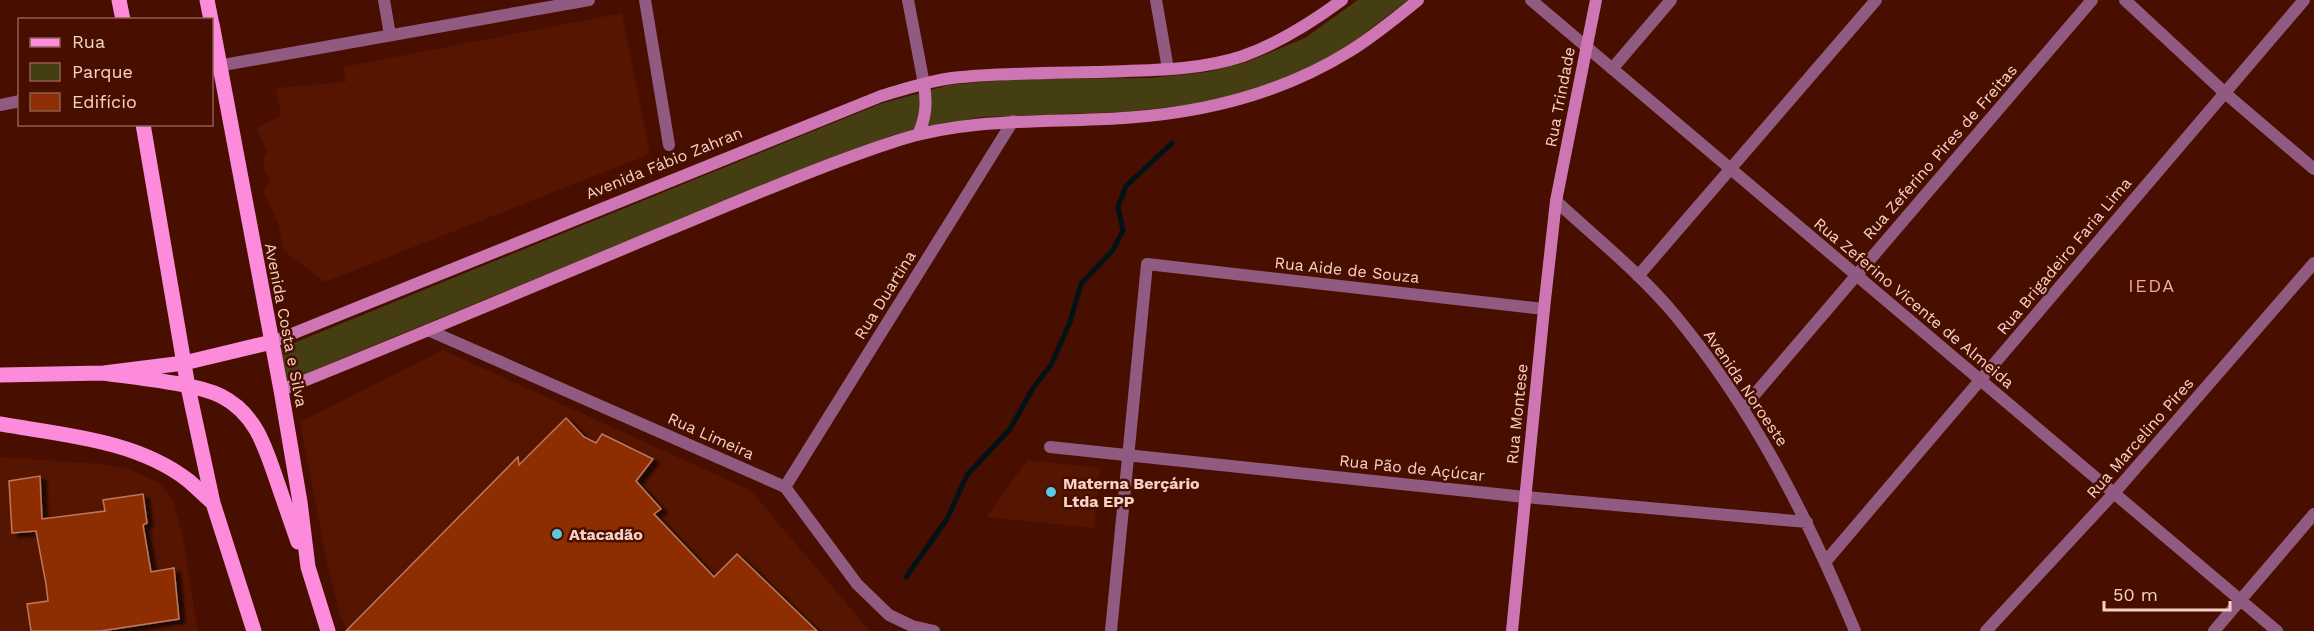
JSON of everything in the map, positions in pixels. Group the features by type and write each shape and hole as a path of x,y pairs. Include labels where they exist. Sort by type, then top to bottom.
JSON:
{"main road":[{"path":"119,0 123,18"},
{"path":"207,0 211,18"},
{"name":"Avenida Fábio Zahran","path":"0,375 104,373 184,363 272,342 757,144 881,96 952,79 1019,74 1168,69 1212,64 1244,55 1304,28 1342,0"},
{"path":"281,390 794,178 918,135 985,122 1123,118 1198,110 1271,90 1307,75 1350,51 1418,0"},
{"name":"Rua Trindade","path":"1556,201 1596,0"},
{"name":"Avenida Costa e Silva","path":"213,35 216,67 281,390 300,502 308,567 328,631"},
{"path":"918,135 927,109 924,84"},
{"path":"143,126 188,387 213,503 255,631"},
{"name":"Rua Montese","path":"1512,631 1556,201"},
{"path":"104,373 188,387 220,396 238,407 256,428 265,445 308,567"},
{"path":"0,424 128,449 163,464 189,481 213,503"},
{"path":"0,435 80,438"}],"street":[{"path":"384,0 390,35"},
{"path":"216,67 589,0"},
{"path":"645,0 669,144"},
{"path":"908,0 924,84"},
{"path":"1156,0 1168,69"},
{"name":"Rua Zeferino Vicente de Almeida","path":"1531,0 2277,631"},
{"path":"1612,69 1671,0"},
{"path":"1638,276 1876,0"},
{"name":"Rua Zeferino Pires de Freitas","path":"1743,408 2092,0"},
{"path":"2125,0 2225,93 2314,169"},
{"name":"Rua Brigadeiro Faria Lima","path":"1826,561 2304,0"},
{"path":"0,105 18,101"},
{"name":"Rua Duartina","path":"785,487 1013,121"},
{"name":"Avenida Noroeste","path":"1556,201 1638,276 1680,321 1743,408 1793,493 1826,561 1855,631"},
{"name":"Rua Marcelino Pires","path":"1986,631 2115,494 2314,263"},
{"name":"Rua Aide de Souza","path":"1128,456 1146,264 1544,309"},
{"name":"Rua Limeira","path":"428,330 785,487 857,584 889,615 912,626 934,631"},
{"name":"Rua Pão de Açúcar","path":"1050,447 1525,496 1807,522"},
{"path":"1111,631 1128,456"},
{"path":"2214,631 2314,514"}],"shaded area":[{"path":"622,13 650,154 325,282 283,250 278,223 263,191 271,181 265,172 263,158 267,152 257,128 281,116 276,88 346,82 343,67"},
{"path":"443,350 750,490 870,631 348,631 340,615 328,568 300,422"},
{"path":"0,457 102,464 131,470 159,483 173,500 183,538 198,631 0,631"},
{"name":"Materna Berçário Ltda EPP","path":"1027,460 1100,468 1094,528 987,517"}],"green space":[{"path":"1358,0 1408,0 1348,46 1306,70 1270,86 1197,104 1124,112 981,117 896,134 795,172 285,382 279,349 880,104 949,85 1015,79 1151,78 1207,72 1247,62 1305,38"}],"building":[{"name":"Atacadão","path":"566,418 584,437 596,443 602,434 653,459 636,481 661,509 654,514 714,577 737,554 817,631 346,631 518,457 519,465"},
{"path":"40,476 42,519 105,511 103,500 143,494 147,523 143,525 151,572 174,568 179,619 101,631 31,631 27,604 48,601 46,584 36,531 12,533 9,481"}],"waterway":[{"path":"906,577 947,519 967,475 1010,429 1033,388 1051,365 1070,322 1081,284 1113,250 1123,231 1118,207 1126,186 1172,143"}],"place":[{"name":"Materna Berçário Ltda EPP","path":"1051,492"},
{"name":"Atacadão","path":"557,534"}],"district":[{"name":"IEDA","path":"2152,285"}]}
